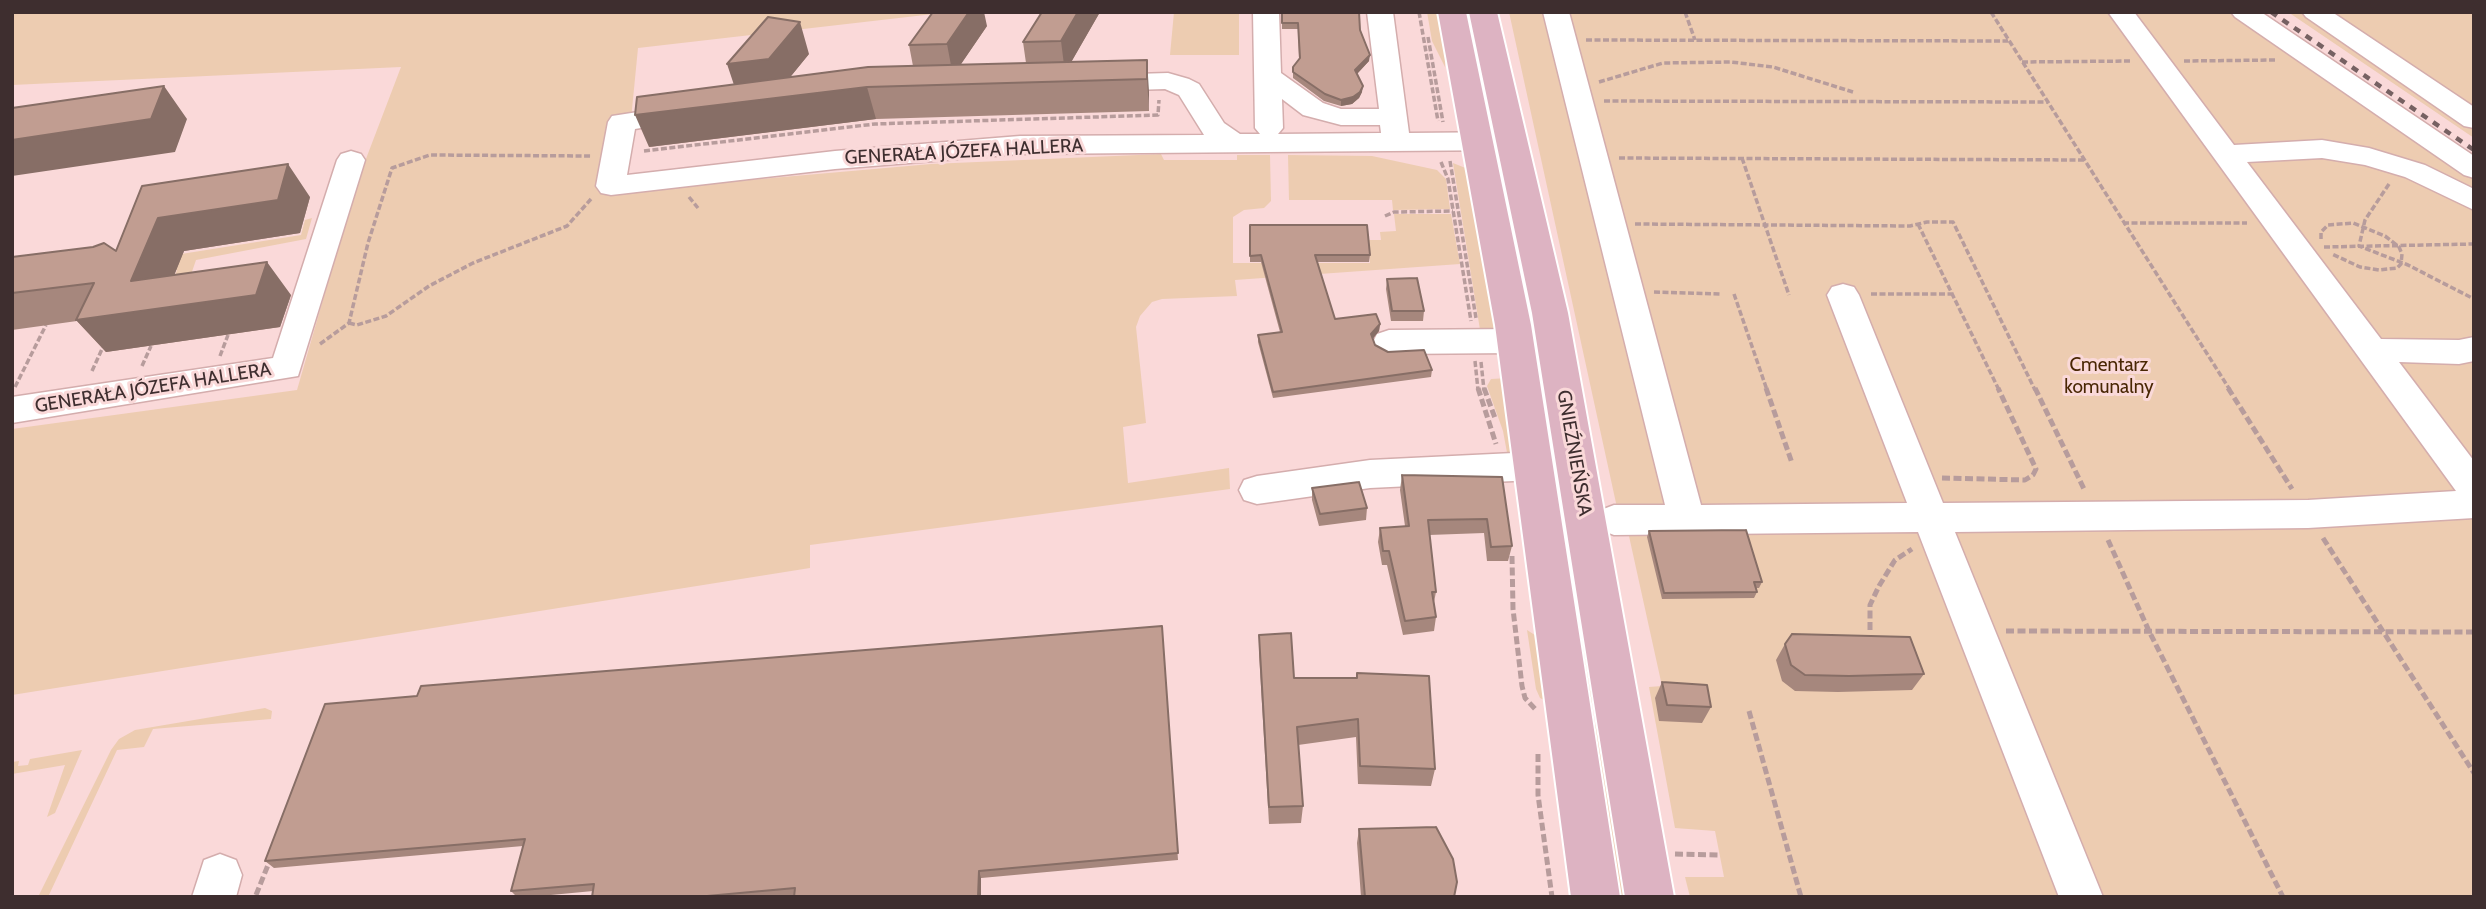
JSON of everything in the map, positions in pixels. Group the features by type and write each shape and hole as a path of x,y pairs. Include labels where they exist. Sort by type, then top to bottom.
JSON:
{"main road":[{"name":"GNIEŹNIEŃSKA","path":"1452,12 1470,150 1485,341 1596,897"},
{"name":"GNIEŹNIEŃSKA","path":"1483,12 1470,150 1550,313 1650,897"}],"street":[{"path":"1266,12 1269,128"},
{"path":"1268,76 1307,105 1325,113 1394,129 1380,12"},
{"path":"2121,12 2474,488"},
{"path":"2244,12 2474,169"},
{"path":"2315,12 2474,120"},
{"path":"1560,26 1687,519"},
{"path":"1072,84 1161,82 1179,85 1189,90 1214,129 1233,143"},
{"path":"611,186 622,122 705,110"},
{"name":"GENERAŁA JÓZEFA HALLERA","path":"611,186 835,160 1020,145 1233,143 1394,129 1470,150"},
{"path":"2225,154 2322,149 2369,157 2416,171 2474,201"},
{"name":"GENERAŁA JÓZEFA HALLERA","path":"12,410 286,368 308,267 339,175"},
{"path":"1854,294 1916,478 2081,897"},
{"path":"1389,342 1485,341"},
{"path":"2370,350 2459,352 2474,349"},
{"path":"1257,490 1509,456"},
{"path":"1614,520 1687,519 1938,532 2097,516 2308,514 2474,504"}],"path":[{"path":"1422,12 1470,150 1485,341 1485,396 1495,419"},
{"path":"1422,12 1470,150"},
{"path":"1685,12 1695,40"},
{"path":"1991,12 2474,773"},
{"path":"1560,26 1695,40 2009,41"},
{"path":"1578,97 1631,71 1663,63 1703,61 1773,67 1853,92"},
{"path":"641,118 644,153 875,124 1158,115 1161,82"},
{"path":"1578,97 2047,102"},
{"path":"1470,150 1442,169 1448,179 1453,211 1485,341 1479,396 1494,431 1509,456"},
{"path":"286,368 349,323 368,243 392,168 430,155 617,156"},
{"path":"1594,158 2084,160"},
{"path":"1741,158 1789,295"},
{"path":"349,323 357,325 386,316 429,286 473,263 567,226 599,190 611,186"},
{"path":"1385,216 1394,212 1453,211"},
{"path":"2123,223 2238,225 2272,219"},
{"path":"1630,224 1954,222 2097,516 2149,631 2283,897"},
{"path":"2344,222 2365,225 2397,245 2402,254 2397,268 2368,269 2346,262 2322,247 2320,236 2328,225 2344,222"},
{"path":"1916,478 2025,480 2033,475 2035,469 1954,294 1918,224"},
{"path":"2359,246 2365,225"},
{"path":"2322,247 2474,244"},
{"path":"2359,246 2401,262 2474,299"},
{"path":"1628,291 1720,294"},
{"path":"1734,294 1791,463"},
{"path":"1854,294 1954,294"},
{"path":"12,393 46,325"},
{"path":"92,371 103,347"},
{"path":"1870,630 1870,605 1895,560 1923,545 1938,532"},
{"path":"1978,631 2474,632"},
{"path":"1749,711 1801,897"},
{"path":"1697,854 1720,855"},
{"path":"230,889 271,858"}],"green space":[{"path":"12,12 951,12 638,48 624,191 931,164 1161,154 1164,160 1237,160 1237,155 1270,155 1271,201 1264,208 1244,210 1233,217 1233,263 1370,263 1369,240 1381,240 1380,232 1396,231 1394,214 1451,214 1460,264 1235,280 1237,296 1162,299 1152,302 1140,316 1136,327 1146,423 1123,427 1128,483 1229,468 1230,489 810,545 810,568 12,695 12,429 297,390 356,185 401,67 12,85"},
{"path":"1174,12 1239,12 1239,55 1170,55"},
{"path":"1427,12 1443,12 1446,28 1445,67 1432,41"},
{"name":"Cmentarz komunalny","path":"1509,12 2253,12 2474,162 2474,897 1690,897 1685,877 1724,877 1715,831 1675,828 1649,687 1662,686 1627,527 1621,526"},
{"path":"2288,12 2474,12 2474,138"},
{"path":"1288,155 1372,156 1437,170 1446,179 1450,209 1393,210 1392,200 1289,200"},
{"path":"1453,163 1468,169 1500,329 1481,336"},
{"path":"312,218 306,239 196,260 185,292 164,306 177,270 146,274 137,261 301,235 305,220"},
{"path":"1508,378 1518,448 1508,458 1503,431 1487,386 1491,379"},
{"path":"1533,378 1549,379 1601,703 1581,702"},
{"path":"1527,630 1538,637 1548,702 1540,698 1536,689"},
{"path":"265,708 272,711 271,719 153,729 144,747 117,750 48,897 38,897 111,750 119,739 135,730"},
{"path":"1584,724 1605,725 1634,897 1611,897"},
{"path":"82,750 55,813 47,817 65,765 12,774 12,762 19,761 18,766 28,765 30,759"}],"building":[{"path":"933,12 969,12 947,44 909,45"},
{"path":"1042,12 1078,12 1061,41 1023,42"},
{"path":"1282,12 1359,12 1360,30 1370,55 1355,70 1363,86 1360,92 1341,100 1325,94 1293,72 1293,67 1300,58 1298,23 1282,23"},
{"path":"768,17 800,22 769,59 727,64"},
{"path":"1147,60 1147,79 867,87 635,115 637,97 868,67"},
{"path":"164,86 151,119 12,140 12,108"},
{"path":"288,164 278,200 158,218 131,281 267,262 256,295 76,320 94,283 12,293 12,257 93,247 104,243 116,251 142,186"},
{"path":"1250,225 1367,225 1370,255 1315,255 1335,319 1376,314 1380,324 1371,334 1375,345 1388,352 1424,350 1432,370 1273,392 1258,335 1282,332 1261,255 1250,256"},
{"path":"1417,278 1424,311 1392,311 1387,279"},
{"path":"1402,475 1502,477 1512,546 1491,547 1487,519 1428,520 1436,617 1405,621 1389,551 1383,551 1380,528 1409,526"},
{"path":"1359,482 1367,508 1320,514 1312,488"},
{"path":"1746,530 1762,582 1754,582 1757,592 1664,593 1649,531"},
{"path":"1162,626 1178,853 979,871 978,897 794,897 795,888 696,897 592,897 594,884 511,891 525,839 265,861 325,704 417,696 421,686"},
{"path":"1291,633 1294,678 1357,678 1357,673 1429,676 1435,769 1360,766 1358,719 1297,727 1303,806 1269,807 1259,635"},
{"path":"1792,634 1910,637 1924,674 1805,675 1791,665 1785,644"},
{"path":"1662,682 1707,685 1711,707 1667,705"},
{"path":"1436,827 1453,859 1457,882 1454,897 1365,897 1359,829"}],"railway":[{"path":"2271,12 2474,150"}]}
